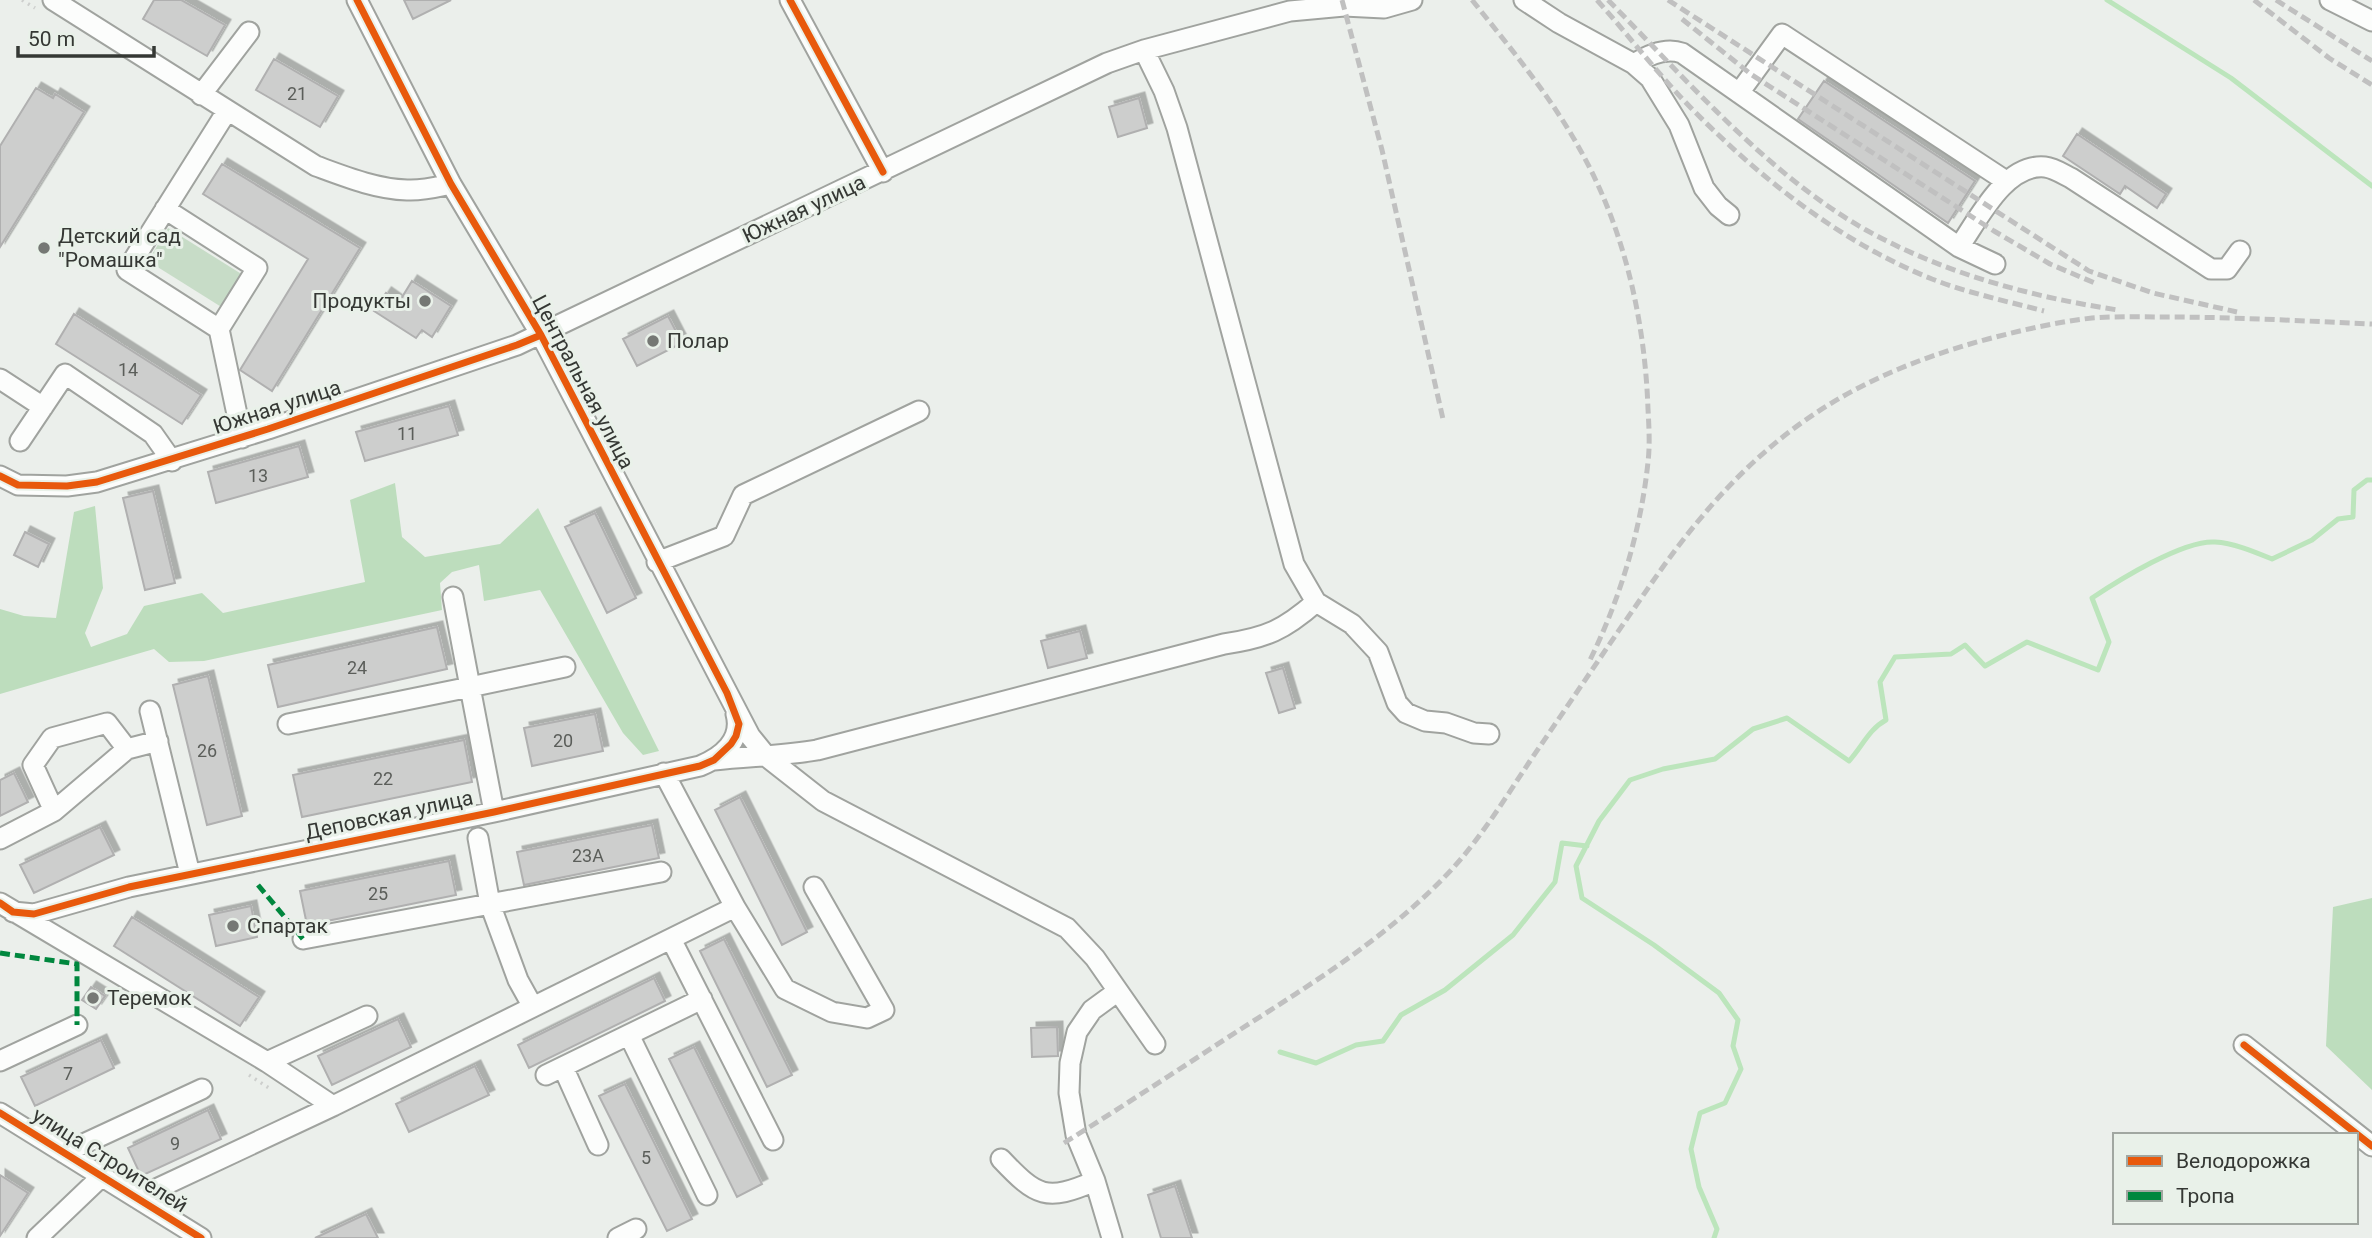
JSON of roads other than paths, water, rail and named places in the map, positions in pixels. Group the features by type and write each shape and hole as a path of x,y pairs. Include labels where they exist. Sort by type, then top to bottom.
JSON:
{"street":[{"path":"53,0 316,166 357,181 410,190 451,184"},
{"name":"Центральная улица","path":"357,0 451,184 541,335 750,736 767,757 823,800 1067,928 1084,946 1155,1044"},
{"path":"790,0 883,172"},
{"name":"Южная улица","path":"0,476 18,485 97,482 242,438 541,335 883,172 1074,77 1144,50 1290,11 1344,6 1384,8 1412,0"},
{"path":"1524,0 1559,23 1634,64 1650,78 1687,142 1704,188 1729,215"},
{"path":"2330,0 2372,21"},
{"path":"201,95 249,32"},
{"path":"1739,93 1782,34 2006,181"},
{"path":"1144,50 1164,91 1177,128 1294,564 1316,602 1352,624 1378,652 1397,702 1406,713 1425,721 1446,723 1474,733 1489,734"},
{"path":"1634,64 1645,57 1667,50 1682,53 1959,247 1995,264"},
{"path":"219,329 127,270 228,111"},
{"path":"1959,247 2006,181 2036,167 2047,167 2058,171 2211,269 2227,269 2241,251"},
{"path":"165,209 257,268 219,329 242,438"},
{"path":"20,441 65,374 153,433 172,460"},
{"path":"0,379 43,407"},
{"path":"657,562 724,536 743,495 919,411"},
{"path":"453,597 494,812"},
{"name":"Деповская улица","path":"6,908 34,914 129,887 494,812 700,766 713,760 767,757 817,750 1224,644 1260,638 1274,633 1316,602"},
{"path":"288,724 565,667"},
{"path":"713,760 736,736 738,724 734,709"},
{"path":"150,712 190,874"},
{"path":"54,811 33,765 52,738 107,723 127,749"},
{"path":"0,839 54,811 127,749 158,741"},
{"path":"664,773 735,907 785,989 832,1012 867,1018 884,1010 814,887"},
{"path":"478,838 490,904 518,980 533,1007"},
{"path":"303,939 661,872"},
{"path":"137,1198 333,1106 735,907"},
{"path":"6,908 267,1062 333,1106"},
{"path":"671,939 774,1140"},
{"path":"1112,1238 1095,1181 1076,1135 1070,1106 1070,1062 1076,1032 1082,1022 1092,1010 1118,991"},
{"path":"598,1146 555,1071 702,999"},
{"path":"267,1062 367,1016"},
{"path":"0,1061 76,1025"},
{"path":"629,1035 707,1195"},
{"path":"2244,1045 2356,1133"},
{"path":"64,1153 202,1089"},
{"name":"улица Строителей","path":"0,1112 201,1238"},
{"path":"2358,1135 2372,1146"},
{"path":"1002,1159 1020,1179 1041,1193 1062,1193 1095,1181"},
{"path":"37,1238 102,1176"},
{"path":"618,1238 636,1229"}],"waterway":[{"path":"2107,0 2231,78 2372,186"},
{"path":"1714,1238 1717,1229 1699,1187 1691,1149 1700,1113 1725,1103 1741,1069 1733,1046 1738,1020 1719,993 1654,945 1582,898 1576,866 1599,821 1630,780 1663,769 1715,759 1753,729 1787,718 1849,761 1870,733 1886,720 1880,682 1895,657 1951,654 1965,645 1985,666 2027,642 2098,670 2109,642 2092,598 2152,562 2202,543 2230,544 2272,559 2312,540 2338,519 2353,517 2354,490 2367,480 2372,480"},
{"path":"1280,1052 1316,1063 1356,1045 1383,1041 1401,1015 1445,990 1513,935 1555,882 1562,843 1587,846"}],"railway":[{"path":"1342,0 1382,150 1443,419"},
{"path":"1472,0 1545,95 1583,155 1598,184 1621,246 1637,311 1649,422 1645,488 1628,564 1611,613 1590,660"},
{"path":"1597,0 1691,108 1745,159 1803,206 1865,247 1932,279 1973,293 2044,311"},
{"path":"1608,0 1698,93 1762,154 1795,182 1866,230 1926,259 1988,281 2053,298 2118,310"},
{"path":"1668,0 2089,271 2153,293 2237,312"},
{"path":"2254,0 2329,58 2372,85"},
{"path":"2276,0 2372,61"},
{"path":"1682,19 1752,75 1994,231 2050,264 2097,284"},
{"path":"1064,1143 1327,973 1380,934 1430,892 1484,830 1660,571 1693,527 1763,453 1801,423 1842,397 1934,355 2014,332 2092,318 2192,317 2372,324"}],"place":[{"name":"Детский сад \"Ромашка\"","path":"44,248"},
{"name":"Продукты","path":"425,301"},
{"name":"Полар","path":"653,341"},
{"name":"Спартак","path":"233,926"},
{"name":"Теремок","path":"93,998"}]}
